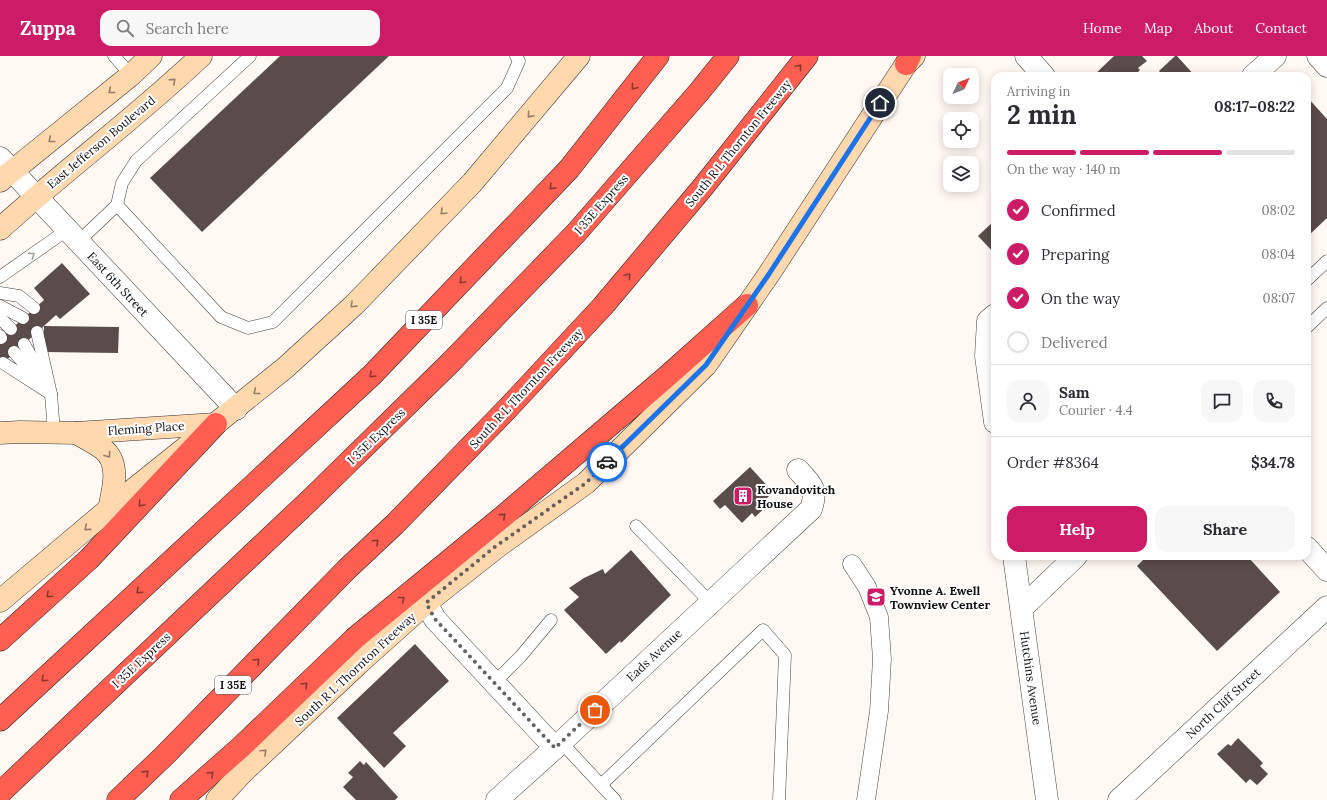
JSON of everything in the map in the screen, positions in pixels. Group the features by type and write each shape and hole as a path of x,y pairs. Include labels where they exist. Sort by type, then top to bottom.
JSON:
{"highway":[{"name":"I 35E","path":"0,720 372,375 568,169 658,56"},
{"name":"I 35E Express","path":"0,793 312,498 451,362 576,233 699,92 728,56"},
{"name":"South R L Thornton Freeway","path":"118,800 164,756 347,569 395,524 508,408 598,312 703,187 807,56"},
{"path":"182,800 241,747 354,638 500,519 664,379 747,305"},
{"path":"0,640 89,559 216,424"}],"main road":[{"path":"4,170 131,75 151,56"},
{"name":"East Jefferson Boulevard","path":"0,228 36,196 135,115 201,56"},
{"path":"0,601 109,509 286,368 354,305 472,183 579,56"},
{"name":"South R L Thornton Freeway","path":"218,800 242,773 353,668 426,603 496,546 586,483 706,365 769,274 910,59"},
{"name":"Fleming Place","path":"0,433 76,433 216,424"},
{"name":"Fleming Place","path":"76,433 105,450 112,462 115,478 109,509"}],"street":[{"path":"1026,56 1040,72"},
{"path":"1257,72 1275,56"},
{"path":"1318,56 1327,66"},
{"name":"East 6th Street","path":"4,170 36,196 236,409"},
{"path":"991,324 986,356 991,393"},
{"name":"Eads Avenue","path":"497,800 811,509 815,498 813,491 810,484 798,470"},
{"path":"1311,552 1327,570"},
{"name":"Hutchins Avenue","path":"1015,560 1047,800"},
{"path":"1022,608 1072,560"},
{"path":"852,564 867,587 880,617 882,659 879,711 866,800"},
{"path":"426,603 435,619 494,683 558,745"},
{"name":"North Cliff Street","path":"1119,800 1327,607"}],"lane":[{"path":"114,56 131,75"},
{"path":"0,277 73,236 117,205 122,183 136,162 250,56"},
{"path":"117,205 221,317 248,328 273,322 508,88 519,61 516,56"},
{"path":"1311,276 1327,261"},
{"path":"0,293 19,296 34,308"},
{"path":"0,306 23,318"},
{"path":"1311,323 1327,308"},
{"path":"0,318 11,329"},
{"path":"37,332 51,394 54,432"},
{"path":"24,344 51,394"},
{"path":"14,352 51,394"},
{"path":"3,363 51,394"},
{"path":"636,526 711,603"},
{"path":"494,683 521,656 551,620"},
{"path":"601,785 763,630 785,655 779,800"},
{"path":"558,745 615,800"}],"building":[{"path":"280,56 389,56 202,232 150,178"},
{"path":"1114,56 1142,56 1147,61 1138,68 1140,70 1138,72 1097,72"},
{"path":"1175,56 1177,56 1191,72 1160,72 1159,71"},
{"path":"1311,101 1327,119 1327,218 1311,233"},
{"path":"991,224 991,250 978,236"},
{"path":"62,263 90,294 60,319 56,315 0,366 0,339 44,300 34,288"},
{"path":"44,326 119,327 118,353 44,352"},
{"name":"Kovandovitch House","path":"750,467 773,492 763,502 767,506 755,517 752,513 742,523 725,505 720,509 713,501"},
{"path":"631,550 671,595 621,643 620,641 606,654 564,610 579,597 569,588 584,578 603,569 605,574"},
{"path":"1143,560 1251,560 1280,592 1217,651 1137,566"},
{"path":"415,644 449,681 393,733 406,746 384,768 337,718"},
{"path":"1238,738 1263,763 1260,766 1268,774 1257,785 1250,779 1246,783 1217,754 1228,744 1231,746"},
{"path":"360,761 364,765 366,762 398,797 395,800 356,800 343,787 353,777 348,773"}],"way so far":[{"path":"595,710 555,748 435,619 426,603 496,546 586,483 607,462"}],"place":[{"name":"Kovandovitch House","path":"743,496"},
{"name":"Yvonne A. Ewell Townview Center","path":"876,597"}],"route":[{"path":"607,462 706,365 769,274 880,103"}]}
